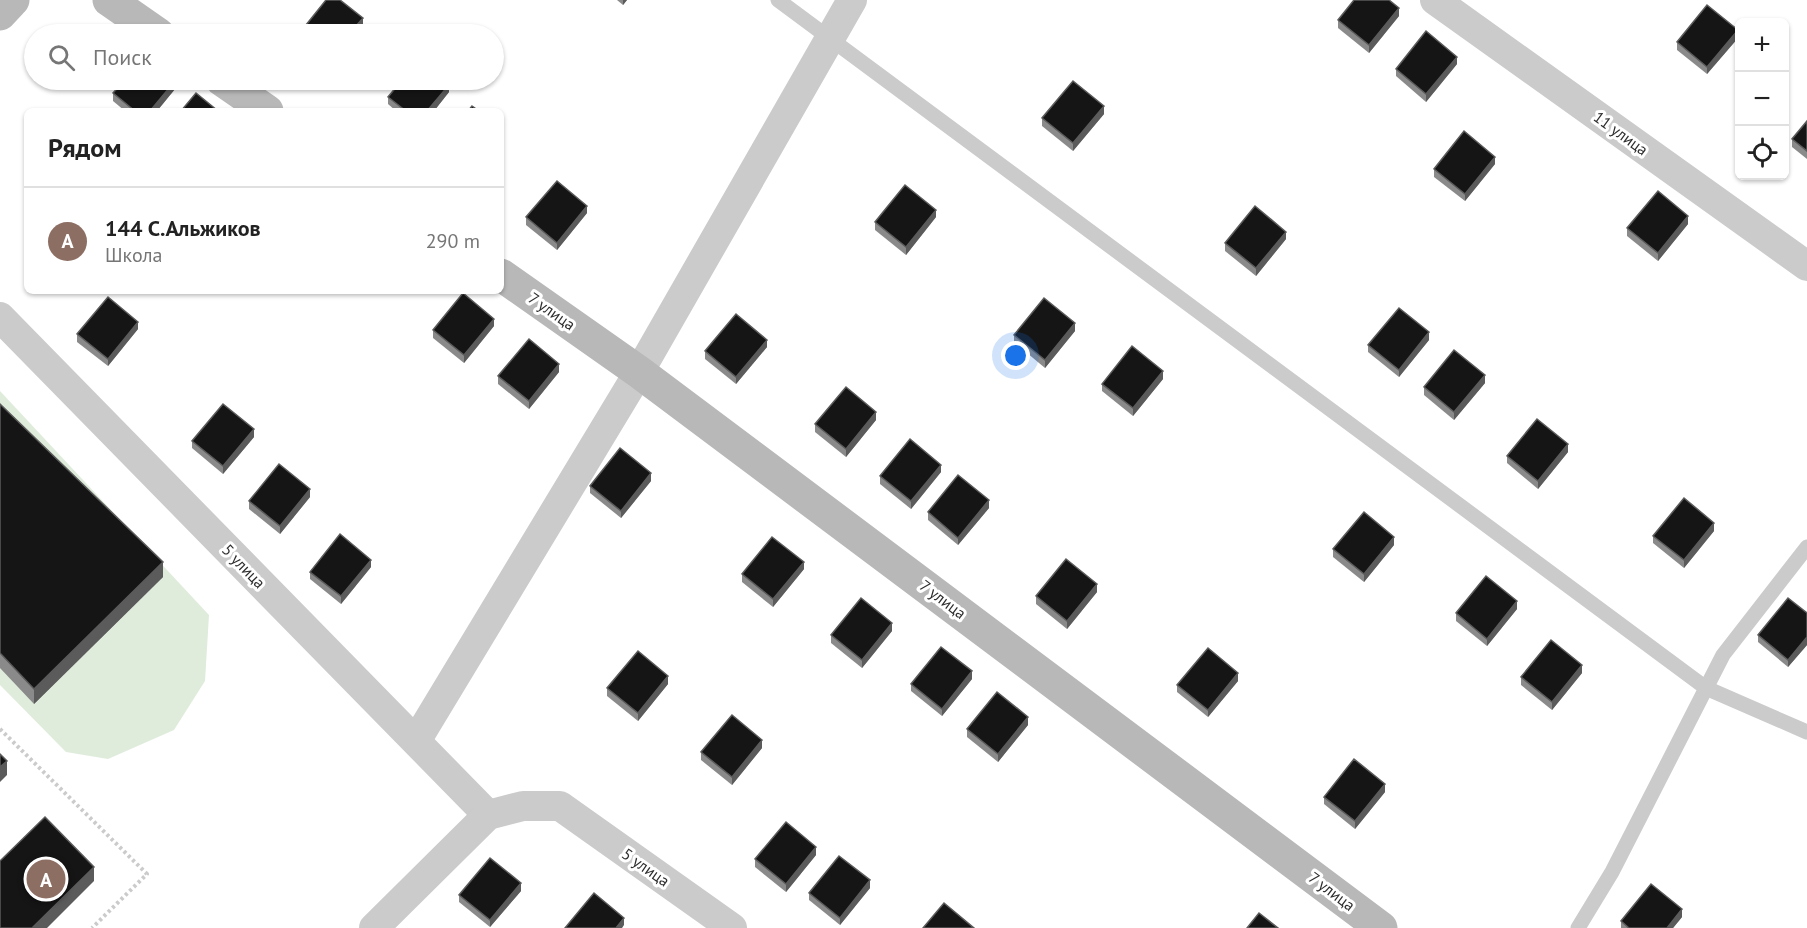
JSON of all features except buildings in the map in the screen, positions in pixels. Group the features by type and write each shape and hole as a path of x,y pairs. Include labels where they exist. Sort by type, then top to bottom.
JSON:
{"street":[{"path":"0,14 13,0"},
{"path":"109,0 144,24"},
{"path":"416,741 639,372 852,0"},
{"name":"11 улица","path":"1436,0 1807,266"},
{"path":"237,90 263,108"},
{"name":"7 улица","path":"504,277 639,372 1382,928"},
{"name":"5 улица","path":"0,317 488,815 523,806 560,806 732,928"},
{"path":"374,928 488,815"}],"lane":[{"path":"778,0 1706,688 1807,732"},
{"path":"1578,928 1612,872 1723,655 1807,547"}],"path":[{"path":"0,729 147,874 92,928"}],"green space":[{"path":"0,391 209,615 205,681 174,730 108,759 66,752 0,685"}],"place":[{"name":"144 С.Альжиков","path":"46,879"}]}
